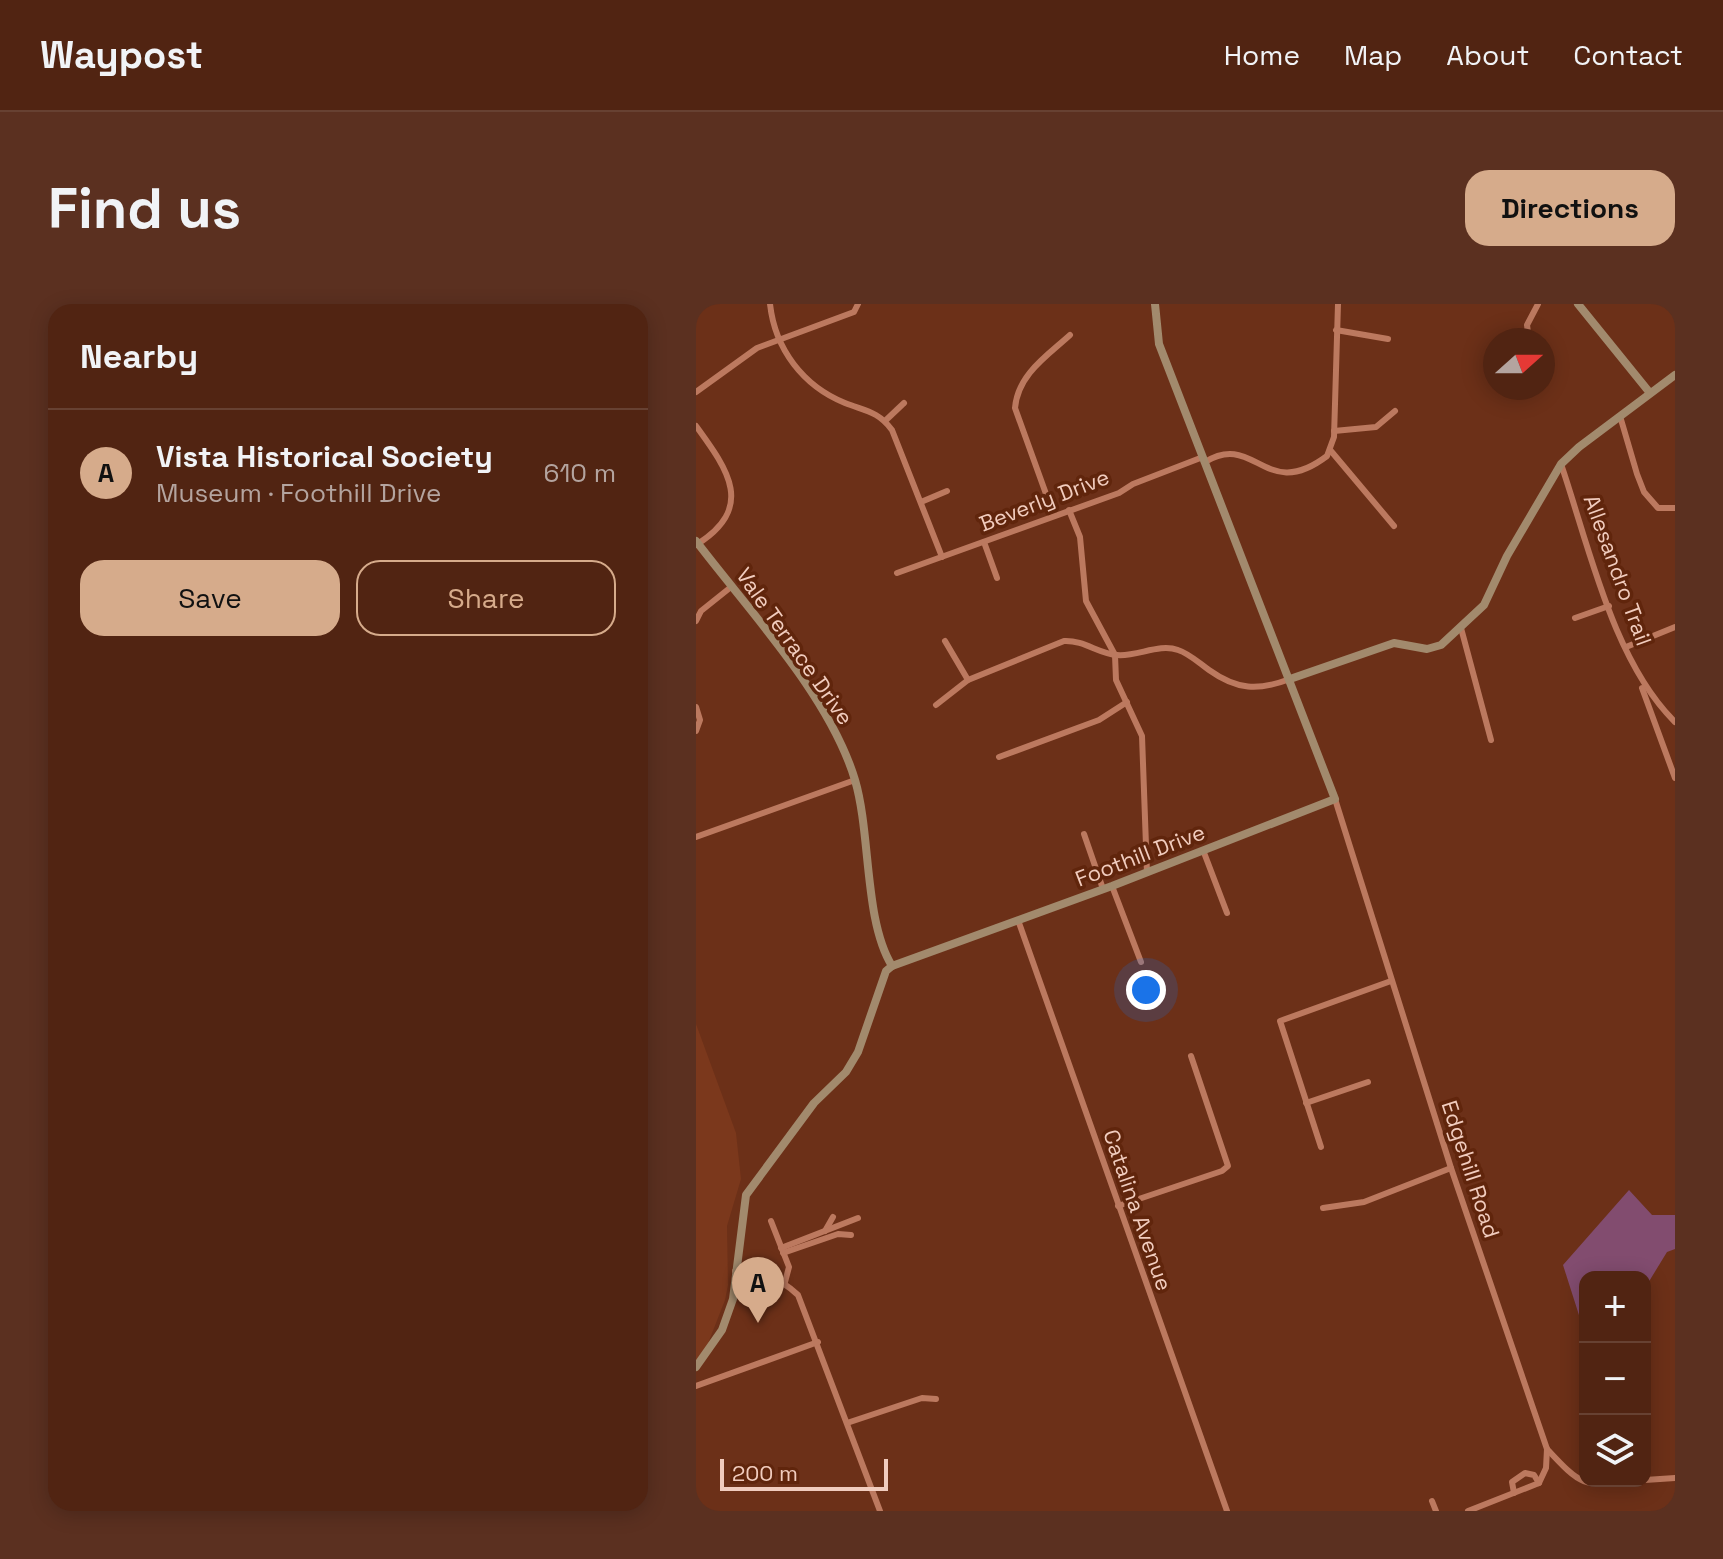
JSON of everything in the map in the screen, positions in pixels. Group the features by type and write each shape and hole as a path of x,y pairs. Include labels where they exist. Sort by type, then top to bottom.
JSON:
{"street":[{"path":"770,304 786,354 805,378 836,399 869,409 885,421 942,557"},
{"path":"696,392 757,348 854,312 858,304"},
{"path":"1155,304 1159,344 1335,799"},
{"path":"1338,304 1331,451 1394,526"},
{"path":"1527,328 1538,304"},
{"path":"1578,304 1650,393"},
{"path":"1336,330 1388,339"},
{"path":"1054,516 1015,408 1016,395 1027,375 1070,335"},
{"path":"936,705 968,680 1064,641 1080,642 1115,655 1167,647 1179,650 1210,671 1244,688 1265,688 1394,643 1427,649 1441,645 1484,605 1507,556 1561,464 1675,375"},
{"path":"885,421 904,403"},
{"path":"1334,431 1376,427 1395,411"},
{"path":"1620,416 1644,492 1658,508 1675,508"},
{"path":"696,426 726,469 732,488 725,518 697,544"},
{"name":"Beverly Drive","path":"897,573 1204,459 1237,454 1281,474 1292,475 1314,467 1331,451"},
{"name":"Allesandro Trail","path":"1561,464 1609,606 1640,681 1675,722"},
{"path":"921,502 947,491"},
{"path":"1069,510 1080,537 1086,601 1115,655 1116,680 1144,746 1147,873"},
{"path":"984,542 997,578"},
{"name":"Vale Terrace Drive","path":"697,544 825,712 843,745 855,780 881,944 892,966"},
{"path":"696,621 701,611 731,587"},
{"path":"1575,618 1609,606"},
{"path":"1626,647 1675,627"},
{"path":"1461,628 1491,740"},
{"path":"945,641 968,680"},
{"path":"1640,681 1675,778"},
{"path":"999,757 1099,720 1127,702"},
{"path":"696,707 700,720 696,731"},
{"path":"696,837 855,780"},
{"name":"Foothill Drive","path":"892,966 1108,888 1335,799"},
{"name":"Edgehill Road","path":"1335,799 1451,1168 1547,1449 1579,1480"},
{"path":"1084,834 1141,962"},
{"path":"1203,850 1227,913"},
{"name":"Catalina Avenue","path":"1018,920 1227,1511"},
{"path":"696,1367 722,1330 733,1299 746,1195 814,1103 852,1062 886,971 892,966"},
{"path":"1321,1147 1280,1021 1391,981"},
{"path":"1118,1206 1222,1171 1228,1166 1191,1056"},
{"path":"1306,1103 1368,1082"},
{"path":"1323,1208 1375,1198 1451,1168"},
{"path":"825,1231 833,1217"},
{"path":"782,1250 858,1218"},
{"path":"771,1221 789,1267 785,1282"},
{"path":"782,1250 838,1234 851,1235"},
{"path":"735,1271 769,1274 785,1282 798,1295 880,1511"},
{"path":"696,1386 818,1342"},
{"path":"847,1423 922,1398 936,1399"},
{"path":"1468,1511 1539,1483 1546,1468 1547,1449"},
{"path":"1514,1493 1512,1482 1525,1473 1534,1475 1539,1483"},
{"path":"1651,1480 1675,1478"},
{"path":"1432,1501 1436,1511"}],"shaded area":[{"path":"696,1024 736,1133 741,1179 727,1226 728,1285 725,1300 707,1346 696,1360"},
{"path":"1629,1190 1652,1215 1675,1215 1675,1249 1667,1252 1651,1278 1651,1271 1579,1271 1579,1315 1563,1265"}],"place":[{"name":"Vista Historical Society","path":"758,1323"}]}
